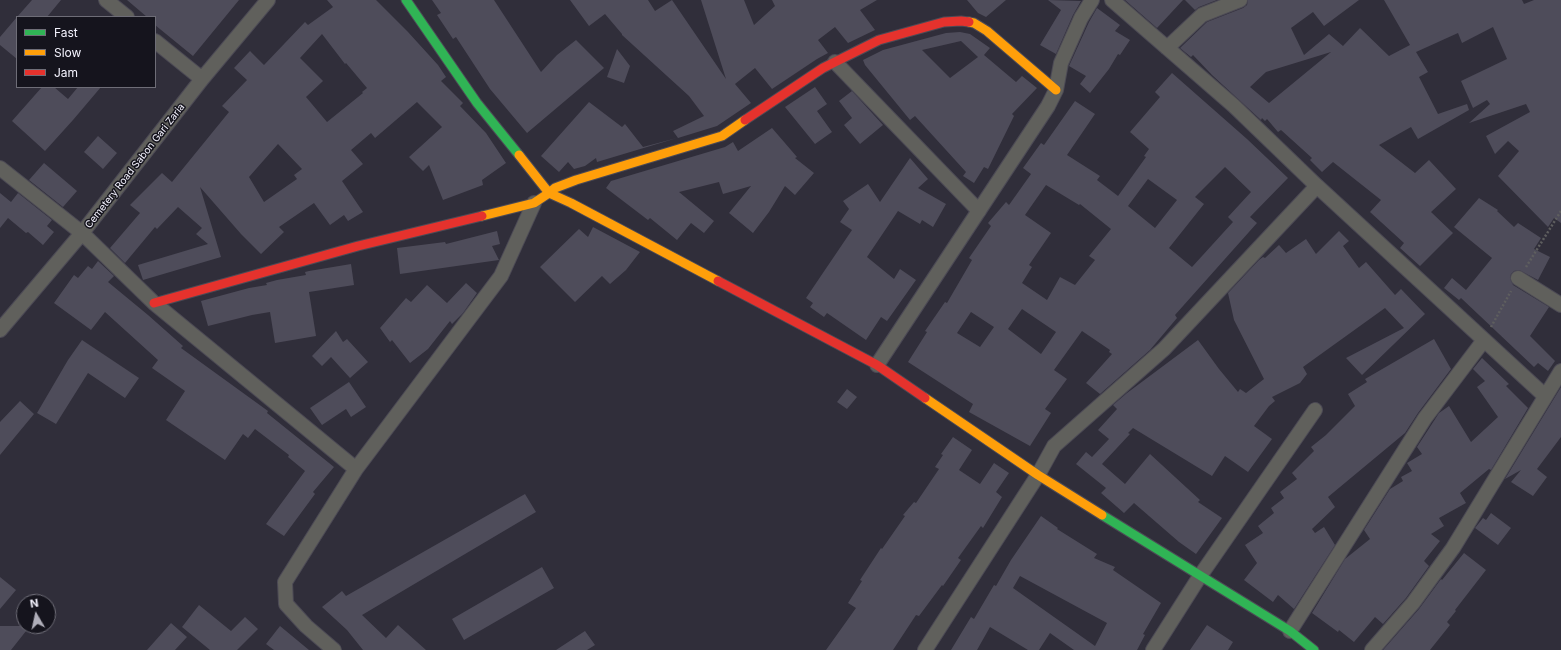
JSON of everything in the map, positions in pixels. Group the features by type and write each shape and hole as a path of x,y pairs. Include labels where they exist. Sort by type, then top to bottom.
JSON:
{"street":[{"path":"106,0 126,16"},
{"name":"Cemetery Road Sabon Gari Zaria","path":"0,330 82,233 202,80 268,0"},
{"path":"406,0 477,103 549,193 571,203 877,365 1038,475 1290,631 1314,650"},
{"path":"877,365 1048,106 1056,90 1062,62 1081,18 1092,0"},
{"path":"1112,0 1234,106 1316,186 1545,396"},
{"path":"1167,48 1202,15 1240,0"},
{"path":"154,303 358,246 534,203 555,188 576,180 722,136 817,72 835,62 879,40 944,22 961,21 974,23 987,31 1056,90"},
{"path":"156,42 202,80"},
{"path":"835,62 979,211"},
{"path":"0,168 82,233 154,303 356,469"},
{"path":"926,650 1038,475 1054,446 1164,349 1316,186"},
{"path":"334,650 306,626 286,604 285,582 356,469 501,276 534,203"},
{"path":"1518,278 1561,305"},
{"path":"1290,631 1425,418 1484,340"},
{"path":"1372,650 1413,603 1453,548 1561,371"},
{"path":"1153,650 1200,576 1315,410"}],"building":[{"path":"32,0 61,0 48,16 18,16"},
{"path":"127,0 239,0 193,56 156,26 156,16 146,16"},
{"path":"327,0 376,0 438,65 446,77 441,81 463,103 460,106 486,133 506,163 482,180 483,185 443,200 429,165 423,171 409,157 442,127 417,102 375,138 371,133 351,150 363,164 342,181 363,212 348,221 344,215 330,225 314,203 279,227 284,232 261,254 241,234 200,187 221,257 143,280 138,265 208,244 196,234 202,228 178,207 157,229 155,227 125,263 110,248 140,213 130,205 162,173 172,182 229,112 222,106 247,80 234,68 250,51 264,65 305,22 308,25 333,7","holes":["322,34 345,64 346,63 367,88 362,92 363,93 327,122 306,97 323,81 300,58","278,144 302,169 294,175 297,179 264,202 249,177"]},
{"path":"432,0 494,0 541,72 557,55 576,40 604,68 527,133 490,89 456,37 453,39 437,15 441,13"},
{"path":"570,0 648,0 655,11 672,0 726,79 701,0 744,0 754,25 775,6 772,0 877,0 860,10 875,30 848,43 835,27 818,40 828,53 772,89 755,68 735,84 751,103 717,126 678,138 673,131 704,116 689,96 622,35 605,14 589,26"},
{"path":"967,0 1006,0 986,17 978,13"},
{"path":"1048,0 1081,1 1073,15 1056,54 1040,45 1061,10"},
{"path":"1125,0 1183,0 1157,28"},
{"path":"1185,0 1217,0 1195,10"},
{"path":"1248,0 1359,0 1324,26 1313,12 1291,28 1304,55 1329,34 1343,46 1360,28 1389,56 1410,45 1384,0 1522,0 1524,4 1534,0 1561,0 1561,223 1554,218 1548,227 1498,176 1519,151 1508,141 1495,154 1486,136 1530,112 1526,104 1469,123 1490,104 1487,100 1473,108 1461,81 1507,59 1493,27 1462,43 1458,33 1416,52 1428,72 1419,77 1438,114 1467,104 1469,110 1418,139 1411,127 1379,145 1415,173 1429,160 1456,189 1431,212 1453,233 1420,266 1400,248 1404,243 1370,212 1381,200 1333,162 1322,172 1310,160 1312,158 1281,130 1278,132 1267,119 1265,121 1262,118 1261,120 1212,75 1193,55 1191,57 1180,48 1207,22 1247,5","holes":["1331,52 1269,103 1250,87 1266,72"]},
{"path":"1097,8 1120,25 1115,31 1130,40 1090,93 1080,84 1086,76 1069,66"},
{"path":"16,18 16,58 0,45 0,37"},
{"path":"960,32 970,34 990,48 984,55 1016,82 1022,76 1037,88 1012,114 1014,116 988,169 984,167 974,183 963,176 966,172 915,116 910,120 865,65 863,60 883,50 946,33","holes":["961,41 978,57 950,78 922,50"]},
{"path":"617,49 630,66 624,83 607,77"},
{"path":"1172,73 1247,139 1288,178 1250,217 1257,223 1175,315 1177,318 1150,350 1100,394 1086,383 1112,354 1109,352 1110,350 1082,331 1054,370 1067,379 1045,409 1051,413 1030,446 969,412 973,404 908,362 927,332 925,331 945,302 947,303 972,260 969,258 991,226 988,223 1006,202 1009,205 1031,174 1023,168 1041,143 1044,145 1075,101 1095,114 1067,155 1100,176 1097,180 1118,196 1146,157 1144,156 1149,149 1130,132 1160,97 1155,92","holes":["1225,167 1251,192 1228,217 1233,222 1192,267 1169,248 1204,204 1195,197","1148,179 1177,200 1155,228 1128,206","1046,185 1079,205 1080,204 1111,229 1089,256 1095,260 1075,285 1060,277 1047,300 1022,283 1032,267 1029,265 1051,233 1025,215","1022,309 1056,332 1041,354 1008,329","971,312 994,327 980,347 957,333"]},
{"path":"815,87 827,104 817,111 832,132 815,144 785,107"},
{"path":"41,88 55,88 68,99 77,88 100,88 45,151 12,121"},
{"path":"852,91 883,125 860,144 844,125 852,118 839,101"},
{"path":"589,102 622,127 625,124 643,147 677,138 597,162 596,158 585,166 574,169 568,162 559,172 541,156"},
{"path":"772,128 797,157 795,158 814,173 795,195 785,186 769,212 753,233 729,213 751,186 723,194 719,182 679,192 714,221 704,233 691,223 677,240 650,218 648,220 606,188 611,181 725,147 733,142 738,151"},
{"path":"98,136 117,153 103,169 84,152"},
{"path":"910,158 928,179 918,188 946,204 933,227 922,220 920,224 898,211 867,257 894,279 900,269 916,280 887,321 881,317 866,340 827,313 824,317 810,307 813,303 806,298 852,230 840,222 849,209 843,201 868,184 880,202"},
{"path":"44,163 77,191 63,207 29,180"},
{"path":"0,193 11,202 18,193 52,220 47,226 54,232 43,245 8,218 0,228"},
{"path":"1479,198 1498,210 1497,211 1514,227 1518,223 1541,238 1534,249 1550,257 1538,280 1519,270 1514,271 1510,278 1513,285 1549,307 1530,336 1555,361 1548,371 1538,363 1534,367 1461,298 1459,300 1444,288 1452,278 1466,290 1492,258 1454,227"},
{"path":"593,227 640,252 626,270 610,284 602,276 575,302 540,267 579,229 588,237"},
{"path":"497,231 500,244 492,246 499,260 400,274 397,248 445,242 446,244"},
{"path":"1339,231 1349,241 1343,246 1359,268 1366,262 1395,295 1401,289 1425,314 1362,375 1346,358 1404,328 1385,308 1303,367 1307,374 1300,383 1272,397 1275,401 1269,406 1254,426 1272,439 1248,472 1225,456 1212,476 1133,428 1128,433 1130,434 1102,464 1125,484 1150,454 1200,500 1198,502 1222,518 1196,554 1179,542 1134,503 1124,513 1101,493 1106,488 1076,464 1086,452 1092,457 1109,439 1098,430 1117,409 1113,405 1198,340 1238,392 1240,389 1246,393 1264,379 1234,320 1228,293 1259,260 1263,257 1265,258 1279,245 1286,253 1306,239 1316,254"},
{"path":"98,261 114,276 108,282 183,346 181,348 268,411 267,413 334,467 313,492 315,494 284,536 266,524 305,471 288,457 289,455 255,429 248,438 243,434 225,460 166,420 185,391 152,368 158,360 105,312 91,330 54,303 74,275 78,278 88,266 92,269"},
{"path":"351,264 354,285 309,292 316,336 275,343 270,312 208,326 201,301 249,288 267,285 266,283 277,280 306,275 305,272 309,271"},
{"path":"466,283 477,293 463,313 452,324 450,321 428,349 410,363 392,340 390,342 380,328 406,298 411,302 427,285 447,303"},
{"path":"336,331 343,342 347,339 368,362 350,378 331,357 322,366 312,356"},
{"path":"1434,339 1451,369 1405,433 1328,497 1335,507 1312,529 1315,533 1324,527 1335,545 1294,609 1278,595 1273,602 1244,580 1257,563 1245,545 1263,533 1258,526 1274,513 1271,508 1284,498 1280,492 1297,479 1292,473 1314,451 1311,447 1326,435 1355,406 1348,394 1367,382 1365,379"},
{"path":"82,340 139,378 125,398 88,373 56,424 37,413 68,360"},
{"path":"1482,358 1509,384 1506,386 1528,408 1491,470 1489,469 1460,493 1466,503 1439,518 1444,526 1431,534 1440,541 1424,561 1429,566 1406,598 1383,624 1375,617 1354,642 1339,630 1338,632 1312,613 1345,559 1370,539 1364,530 1390,489 1403,481 1401,477 1412,471 1407,463 1422,454 1417,447 1439,413 1449,406 1471,442 1498,417 1477,387 1485,381 1473,369"},
{"path":"349,382 366,407 351,417 346,409 322,425 310,408"},
{"path":"1561,387 1561,437 1537,469 1547,477 1533,496 1511,482 1521,470 1505,479"},
{"path":"847,389 857,397 847,409 837,402"},
{"path":"20,401 34,414 0,455 0,422"},
{"path":"953,437 972,450 959,470 980,484 994,463 1009,473 996,492 1002,497 983,528 981,526 958,558 961,560 943,586 942,585 919,616 916,615 893,650 826,650 856,608 848,603 862,581 860,580 881,548 882,549 905,516 903,515 914,502 916,503 939,469 935,467 943,455 941,454"},
{"path":"525,494 536,512 362,615 386,638 398,625 426,650 363,650 347,630 322,607 342,591 346,596"},
{"path":"1491,513 1511,528 1498,545 1475,528 1483,518 1486,520"},
{"path":"1041,516 1058,528 1057,529 1097,554 1094,558 1115,567 1113,570 1161,603 1143,634 1145,635 1137,650 1074,650 1050,633 1039,650 1028,650 990,627 977,650 951,650 971,617 974,619 994,585 996,586 1011,560","holes":["1020,576 1107,623 1095,646 1013,588"]},
{"path":"1464,553 1486,570 1455,610 1456,611 1447,622 1450,625 1430,650 1383,650 1419,609 1441,579 1442,580"},
{"path":"542,567 554,588 464,640 452,619"},
{"path":"0,577 16,590 0,609"},
{"path":"199,605 231,631 245,617 258,629 237,650 210,650 182,627"},
{"path":"171,623 187,637 175,650 147,650"},
{"path":"1207,625 1233,642 1228,650 1190,650"},
{"path":"0,626 16,626 16,634 24,634 11,650 0,650"},
{"path":"280,626 309,650 274,650 266,644"},
{"path":"585,631 595,645 587,650 556,650"}],"traffic: fast":[{"path":"406,0 477,103 519,155"},
{"path":"1102,515 1290,631 1314,650"}],"traffic: slow":[{"path":"969,22 974,23 987,31 1056,90"},
{"path":"519,155 549,193 555,188 576,180 722,136 745,120"},
{"path":"482,216 534,203 549,193 571,203 718,281"},
{"path":"925,398 1038,475 1102,515"}],"traffic: jam":[{"path":"745,120 823,68 879,40 944,22 969,22"},
{"path":"154,303 358,246 482,216"},
{"path":"718,281 877,365 925,398"}]}
